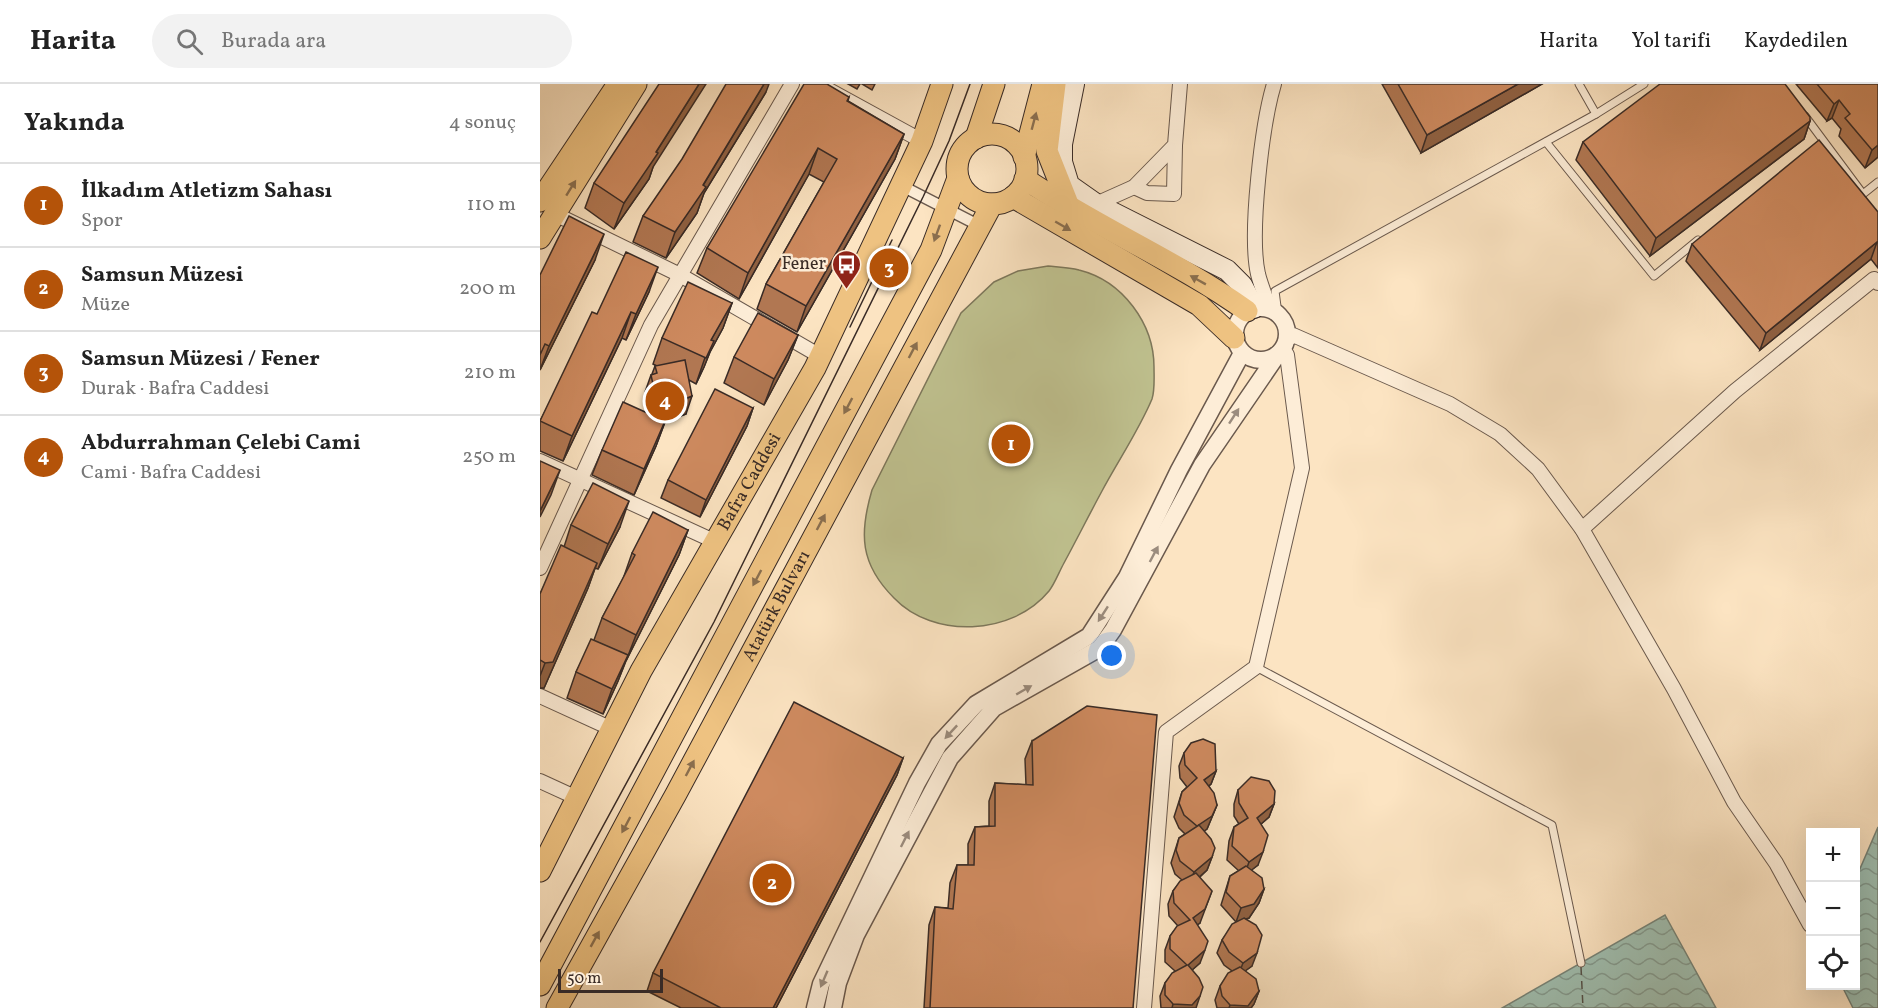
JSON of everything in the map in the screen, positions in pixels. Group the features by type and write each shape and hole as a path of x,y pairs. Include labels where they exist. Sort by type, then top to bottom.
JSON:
{"main road":[{"path":"540,238 547,207 618,84"},
{"path":"547,207 636,84"},
{"name":"Bafra Caddesi","path":"540,870 642,671 820,356 902,186 922,141 942,84"},
{"name":"Atatürk Bulvarı","path":"540,985 931,250 957,178 960,155 976,138 994,84"},
{"path":"957,178 970,197 992,204 1013,197 1025,179 1024,157 1043,84"},
{"path":"1055,84 1047,151 1070,209"},
{"path":"1074,84 1062,144 1062,162 1069,185 1096,204 1227,270 1262,311"},
{"path":"976,138 999,135 1010,140 1024,157"},
{"path":"1025,179 1070,209 1216,289 1262,311"},
{"path":"1013,197 1199,304 1238,345"},
{"name":"Atatürk Bulvarı","path":"556,1008 676,794 992,204"}],"street":[{"path":"540,568 651,325 792,84"},
{"path":"818,84 922,141"},
{"path":"1134,187 1147,194 1173,194 1174,145 1180,84"},
{"path":"1262,311 1255,236 1262,155 1269,103 1275,84"},
{"path":"1096,204 1134,187 1174,145"},
{"path":"902,186 980,226"},
{"path":"547,207 680,275 820,356"},
{"path":"1582,529 1735,391 1874,279 1878,284"},
{"path":"815,1008 821,984 917,783 939,744 976,704 1089,636 1127,577 1238,345 1236,323 1262,311 1284,321 1283,347 1287,356 1302,468 1256,667 1166,732 1144,1008"},
{"path":"833,1008 838,983 856,935 950,758 994,708 1100,648 1113,630 1202,465 1249,393 1293,335 1450,404 1500,434 1538,469 1582,529 1674,689 1734,802 1776,862 1806,918"},
{"path":"1238,345 1248,357 1264,360 1283,347"},
{"path":"540,461 716,542"},
{"path":"540,696 612,729"},
{"path":"540,781 577,798"}],"lane":[{"path":"1579,84 1596,114"},
{"path":"1262,311 1275,291 1596,114 1644,84"},
{"path":"1801,111 1863,194 1878,182"},
{"path":"1814,146 1822,139"},
{"path":"1546,142 1654,276 1707,233"},
{"path":"1256,667 1552,825 1581,963"}],"green space":[{"path":"1048,266 1075,269 1095,276 1122,294 1133,306 1142,320 1153,351 1154,392 1152,399 1049,591 1033,606 1015,617 994,624 972,627 950,626 929,621 910,611 894,598 874,573 865,548 864,535 872,490 961,313 994,282 1018,271"}],"water":[{"path":"1878,827 1878,1008 1853,1008 1844,990 1860,990 1860,869"},
{"path":"1665,915 1716,1008 1502,1008"}],"building":[{"path":"659,84 699,84 656,152 658,153 624,203 594,183"},
{"path":"726,84 764,84 703,185 706,187 675,232 643,216 682,159"},
{"path":"804,84 827,84 849,97 847,101 904,134 806,306 766,284 837,159 818,148 748,273 707,248"},
{"path":"1398,84 1518,84 1427,135"},
{"path":"1660,84 1785,84 1810,117 1810,121 1656,238 1583,142"},
{"path":"1817,84 1878,84 1878,145 1872,150 1845,118 1850,114 1839,100 1834,104"},
{"path":"1819,140 1878,212 1878,243 1766,333 1692,244"},
{"path":"569,216 604,234 549,346 545,344 540,355 540,275"},
{"path":"626,252 658,267 636,314 631,312 572,436 540,421 592,312 597,314"},
{"path":"688,282 732,303 711,340 714,341 706,358 662,338"},
{"path":"758,313 798,335 774,379 734,357"},
{"path":"685,360 692,396 670,405 667,401 662,402 662,397 656,398 651,375 657,373 655,366"},
{"path":"715,389 753,408 706,500 668,480"},
{"path":"623,402 665,421 644,469 602,450"},
{"path":"540,461 560,470 540,511"},
{"path":"593,483 629,501 608,544 571,525"},
{"path":"653,512 688,530 636,635 602,618 635,555 632,553"},
{"path":"561,545 597,563 553,662 545,663 540,660 540,594"},
{"path":"591,639 628,655 612,689 576,672"},
{"path":"794,702 903,758 773,1008 721,1008 653,973"},
{"path":"1087,706 1157,715 1133,1008 930,1008 935,907 953,909 957,865 974,865 975,827 995,826 995,783 1033,785 1032,741"},
{"path":"1203,739 1215,744 1216,771 1204,780 1214,793 1217,805 1212,816 1197,826 1184,815 1179,803 1182,792 1197,778 1185,765 1184,753 1191,743"},
{"path":"1251,777 1269,781 1275,791 1274,804 1257,818 1268,835 1263,852 1249,862 1232,846 1234,827 1248,818 1239,803 1238,790"},
{"path":"1199,825 1211,839 1215,848 1212,857 1194,872 1180,861 1176,850 1179,838"},
{"path":"1246,866 1262,878 1264,889 1254,904 1241,908 1226,892 1230,876"},
{"path":"1196,873 1212,891 1205,909 1193,918 1208,941 1205,950 1188,965 1203,987 1200,996 1192,1005 1173,1004 1165,995 1165,983 1172,973 1187,965 1170,949 1170,936 1177,926 1190,920 1174,903 1173,891 1180,881"},
{"path":"1244,918 1256,925 1262,935 1257,953 1243,963 1229,952 1222,940 1232,924"},
{"path":"1240,967 1256,979 1259,991 1248,1006 1230,1005 1222,996 1220,986 1228,973"}],"ferry route":[{"path":"1581,967 1583,1008"}],"tram line":[{"path":"540,942 714,622 923,197 949,141 970,84"},
{"path":"850,327 892,240"}],"place":[{"name":"Samsun Müzesi / Fener","path":"889,268"},
{"name":"Fener","path":"847,290"},
{"name":"Abdurrahman Çelebi Cami","path":"665,401"},
{"name":"İlkadım Atletizm Sahası","path":"1011,444"},
{"name":"Samsun Müzesi","path":"772,883"}]}
